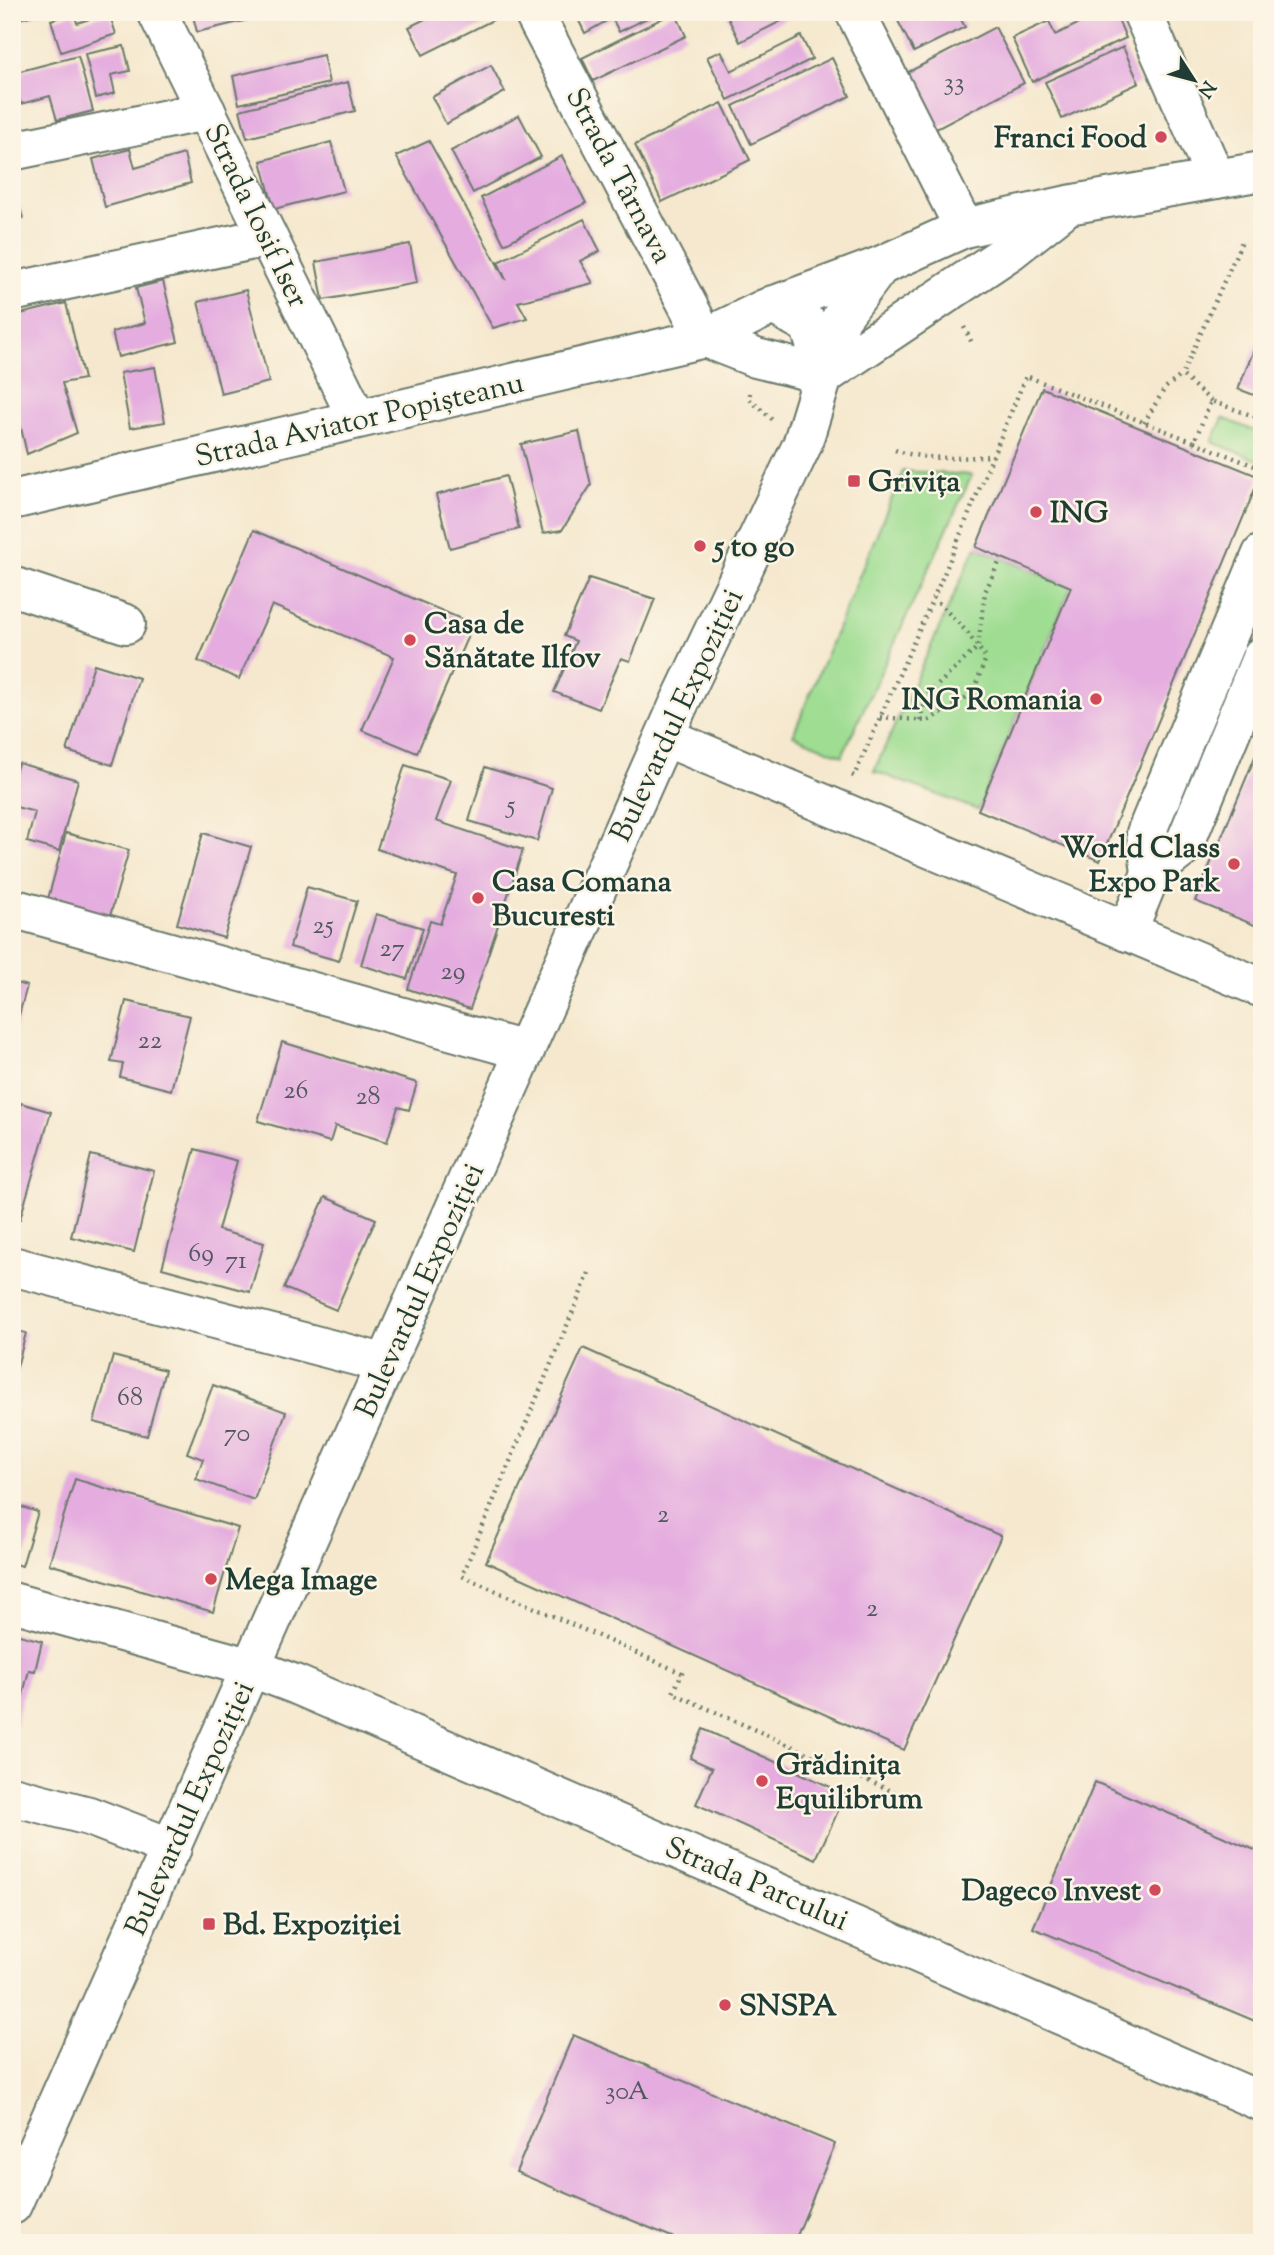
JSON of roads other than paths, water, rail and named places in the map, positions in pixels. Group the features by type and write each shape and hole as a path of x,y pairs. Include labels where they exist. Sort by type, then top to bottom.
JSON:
{"street":[{"name":"Strada Iosif Iser","path":"157,12 357,418"},
{"name":"Strada Târnava","path":"533,12 705,338"},
{"path":"855,12 964,228"},
{"path":"1142,12 1216,179"},
{"path":"12,151 206,111"},
{"name":"Strada Aviator Popișteanu","path":"12,500 705,338 773,305 880,266 964,228 1068,205 1262,171"},
{"name":"Strada Aviator Popișteanu","path":"825,375 1000,259 1068,205"},
{"path":"12,292 267,237"},
{"name":"Bulevardul Expoziției","path":"12,2205 665,737 802,445 841,318 880,266"},
{"path":"773,305 809,325 825,375"},
{"path":"705,338 755,358 825,375"},
{"path":"1152,873 1146,832 1262,554"},
{"path":"12,586 126,624"},
{"path":"1128,932 1262,605"},
{"path":"1152,873 1183,848 1262,656"},
{"path":"665,737 1262,988"},
{"path":"12,908 525,1051"},
{"path":"12,1266 387,1364"},
{"name":"Strada Parcului","path":"12,1602 251,1668 1262,2102"},
{"path":"12,1796 89,1815 172,1848"}],"place":[{"name":"Franci Food","path":"1161,137"},
{"name":"Grivița","path":"854,481"},
{"name":"ING","path":"1036,512"},
{"name":"5 to go","path":"700,546"},
{"name":"Casa de Sănătate Ilfov","path":"410,640"},
{"name":"ING Romania","path":"1096,699"},
{"name":"World Class Expo Park","path":"1234,864"},
{"name":"Casa Comana Bucuresti","path":"478,898"},
{"name":"Mega Image","path":"211,1579"},
{"name":"Grădinița Equilibrum","path":"762,1781"},
{"name":"Dageco Invest","path":"1155,1890"},
{"name":"Bd. Expoziției","path":"209,1924"},
{"name":"SNSPA","path":"725,2005"}]}
